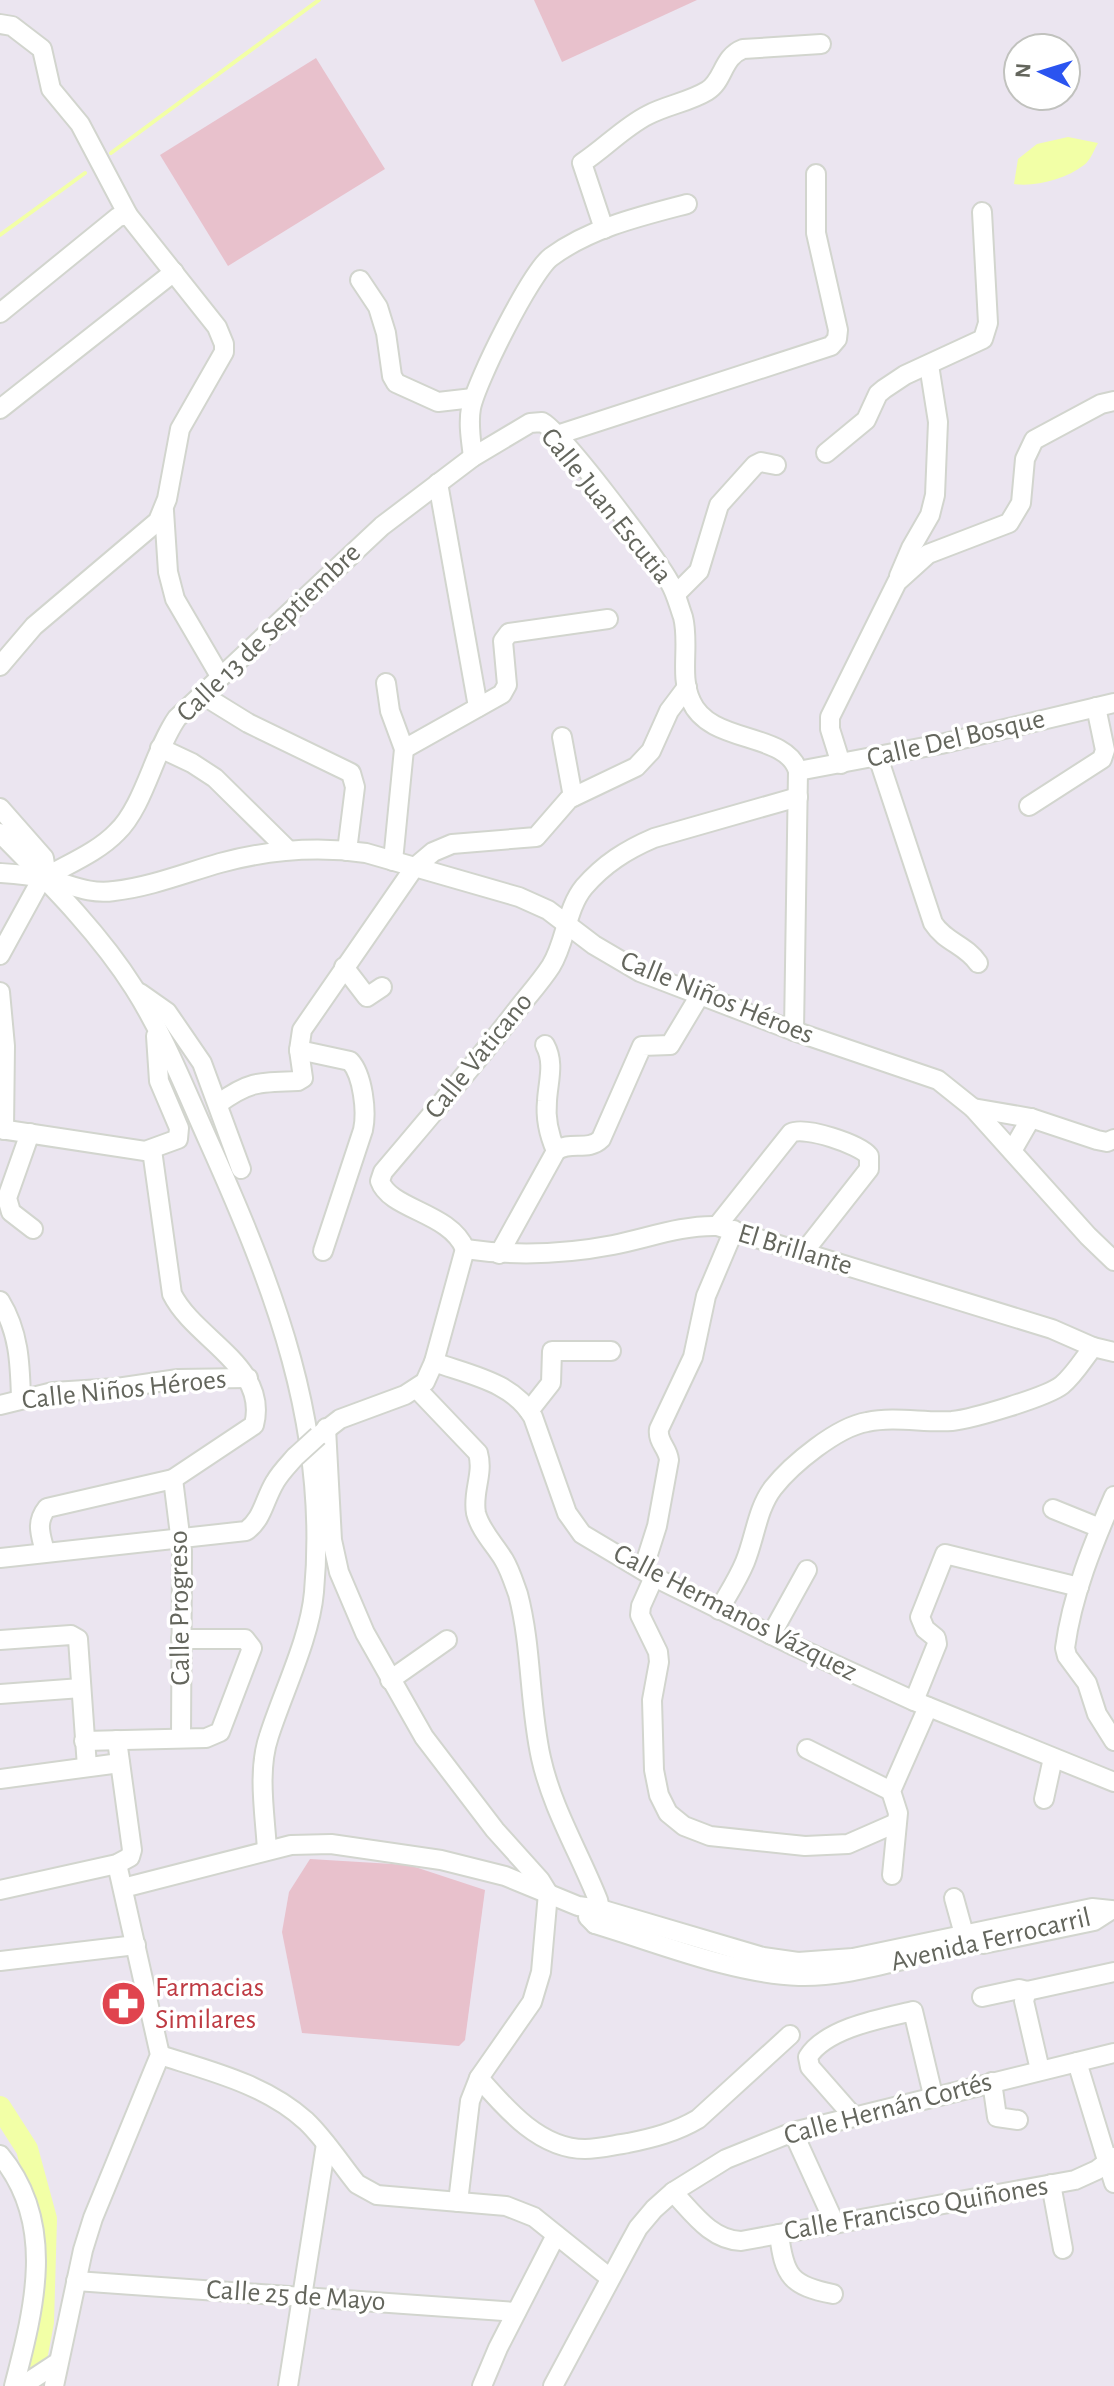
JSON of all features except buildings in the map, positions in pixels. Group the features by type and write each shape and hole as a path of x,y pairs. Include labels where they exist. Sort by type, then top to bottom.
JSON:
{"street":[{"path":"0,24 12,26 42,49 51,89 80,124 128,215 217,327 224,344 220,359 180,429 164,511 168,572 175,599 220,676"},
{"path":"604,229 582,163 645,116 711,88 735,52 821,44"},
{"path":"557,435 831,346 837,339 838,330 816,233 816,174"},
{"path":"473,457 469,429 473,398 497,344 543,264 562,250 604,229 687,204"},
{"path":"826,453 866,420 878,394 884,389 905,375 973,346 987,333 982,212"},
{"path":"0,313 118,217 128,215"},
{"path":"0,409 174,272"},
{"path":"360,280 378,307 396,383 438,402 473,398"},
{"path":"841,764 830,729 830,717 930,515 935,495 938,422 929,365"},
{"path":"897,582 928,554 1009,523 1021,503 1025,459 1034,440 1101,404 1114,401"},
{"name":"Calle Juan Escutia","path":"535,422 547,424 557,435 661,568 676,594 684,622 690,701 707,721 720,729 780,750 795,762 798,771"},
{"name":"Calle 13 de Septiembre","path":"44,878 119,831 177,718 362,544 473,457 535,422"},
{"name":"Calle Juan Escutia","path":"676,594 699,571 719,505 755,465 761,462 776,465"},
{"path":"438,483 478,707"},
{"path":"0,666 34,626 152,528 164,511"},
{"path":"404,749 502,694 507,685 503,641 509,633 608,619"},
{"path":"386,683 390,711 404,749 393,861"},
{"path":"218,1104 240,1088 257,1083 301,1080 304,1071 299,1050 302,1030 414,868 433,852 452,844 536,837 573,797 645,760 669,711 687,687"},
{"path":"201,694 269,735 351,773 355,787 347,851"},
{"path":"1029,806 1102,759 1105,750 1105,705"},
{"name":"Calle Del Bosque","path":"798,771 878,757 1105,705"},
{"path":"562,737 573,797"},
{"path":"160,748 215,778 288,850"},
{"path":"878,757 933,923 947,940 964,949 978,963"},
{"path":"794,1031 798,771"},
{"name":"Calle Vaticano","path":"465,1249 457,1234 387,1193 380,1181 383,1172 474,1065 549,969 583,888 621,853 644,842 798,797"},
{"path":"0,808 46,864 44,878 0,955"},
{"path":"0,833 44,878 116,962 135,989 156,1028 236,1204 286,1334 301,1395 317,1538 314,1596 296,1660 268,1738 263,1781 267,1850"},
{"name":"Calle Niños Héroes","path":"44,878 82,891 115,891 243,857 288,850 347,851 519,897 548,910 615,959 794,1031 926,1074 950,1087 1114,1261"},
{"path":"0,873 44,878"},
{"path":"344,967 367,997 382,987"},
{"path":"135,989 167,1012 202,1063 241,1169"},
{"path":"0,992 4,1030 2,1130 138,1150 152,1150 178,1139 180,1132 159,1081 156,1028"},
{"path":"499,1254 556,1151 569,1145 596,1143 609,1123 642,1046 670,1045 700,995"},
{"path":"545,1045 549,1051 551,1072 547,1102 548,1132 556,1151"},
{"path":"299,1050 344,1058 355,1066 365,1115 363,1130 323,1251"},
{"path":"973,1108 1031,1118 1097,1140 1107,1142 1114,1139"},
{"path":"1012,1151 1031,1118"},
{"path":"803,1253 869,1169 869,1156 861,1149 796,1130 786,1137 726,1228 706,1296 693,1357 659,1429 658,1437 669,1460 640,1615 658,1652 659,1662 652,1700 654,1770 659,1795 668,1813 684,1826 710,1836 816,1846 848,1844 896,1823"},
{"path":"30,1133 7,1198 11,1212 33,1229"},
{"path":"45,1552 39,1526 40,1517 47,1508 173,1479 254,1425 257,1406 248,1378 176,1302 168,1279 160,1194 152,1150"},
{"name":"El Brillante","path":"465,1249 499,1254 597,1248 689,1228 726,1228 1052,1329 1093,1347 1114,1352"},
{"path":"0,1558 246,1531 259,1521 265,1499 277,1477 322,1432 340,1419 417,1389 425,1382 434,1362 465,1249"},
{"path":"0,1301 17,1338 21,1398"},
{"path":"719,1610 745,1563 767,1497 802,1460 832,1438 866,1422 968,1418 1047,1392 1060,1386 1093,1347"},
{"path":"434,1362 511,1392 529,1411 551,1383 552,1351 611,1351"},
{"path":"0,1363 20,1360"},
{"name":"Calle Niños Héroes","path":"0,1405 53,1392 117,1388 178,1379 248,1378"},
{"path":"417,1389 470,1442 481,1463 475,1498 476,1512 506,1564 516,1590 525,1626 535,1723 552,1799 598,1916"},
{"name":"Calle Hermanos Vázquez","path":"529,1411 574,1526 582,1534 648,1574 771,1635 921,1704 1114,1782"},
{"path":"322,1432 332,1540 339,1572 365,1633 432,1748 548,1893 541,1972 532,2002 479,2078 470,2101 458,2202"},
{"name":"Calle Progreso","path":"173,1479 182,1537 181,1737"},
{"path":"1112,1504 1079,1587 1065,1648 1067,1656 1087,1683 1097,1714 1114,1741"},
{"path":"1053,1509 1100,1528"},
{"path":"891,1791 921,1704 937,1644 920,1617 945,1554 1079,1587"},
{"path":"771,1635 807,1570"},
{"path":"0,1640 71,1635 78,1639 87,1767"},
{"path":"84,1741 213,1736 225,1725 251,1653 250,1642 245,1639 181,1639"},
{"path":"390,1680 447,1640"},
{"path":"0,1694 81,1688"},
{"path":"0,1890 126,1861 132,1850 117,1740"},
{"path":"807,1749 891,1791 897,1804 892,1875"},
{"path":"1044,1799 1053,1758"},
{"path":"0,1779 120,1763"},
{"name":"Avenida Ferrocarril","path":"123,1888 291,1845 331,1844 381,1850 441,1860 505,1876 598,1916 760,1971 817,1969 853,1958 966,1941 1094,1921 1111,1910 1092,1908 966,1941"},
{"path":"20,2386 52,2374 93,2218 160,2055 117,1864"},
{"path":"954,1898 966,1941"},
{"path":"0,1961 136,1945"},
{"path":"982,1997 1019,1989 1027,1991 1114,1972"},
{"path":"1027,1991 1024,2001 1040,2070"},
{"path":"853,2116 810,2067 808,2057 825,2042 845,2031 880,2018 913,2011 933,2095"},
{"path":"479,2078 506,2109 539,2134 570,2147 595,2149 645,2140 684,2128 698,2119 790,2035"},
{"name":"Calle Hernán Cortés","path":"610,2278 638,2228 673,2192 734,2155 793,2132 933,2095 1114,2053"},
{"path":"160,2055 221,2074 272,2097 307,2122 366,2191 377,2195 506,2206 520,2210 534,2217 610,2278 553,2386"},
{"path":"1077,2062 1111,2159 1114,2183"},
{"path":"992,2082 997,2117 1018,2120"},
{"path":"793,2132 835,2224"},
{"path":"288,2386 326,2144"},
{"path":"0,2155 26,2196 37,2254 32,2315 20,2386"},
{"name":"Calle Francisco Quiñones","path":"673,2192 713,2233 721,2238 741,2241 1051,2184 1087,2175 1111,2159"},
{"path":"1051,2184 1063,2249"},
{"path":"779,2234 782,2257 791,2277 807,2289 833,2294"},
{"path":"482,2386 556,2235"},
{"name":"Calle 25 de Mayo","path":"76,2281 516,2312"}],"shaded area":[{"path":"534,0 697,0 562,62"},
{"path":"316,58 385,169 228,266 160,155"},
{"path":"1068,137 1098,143 1086,163 1050,181 1014,184 1018,159 1037,144"},
{"path":"310,1859 409,1865 485,1890 465,2040 459,2046 302,2033 282,1932 289,1892"}],"waterway":[{"path":"111,153 319,0"},
{"path":"0,235 85,173"},
{"path":"0,2107 27,2149 46,2219 43,2322 31,2386"}],"place":[{"name":"Farmacias Similares","path":"124,2004"}]}
